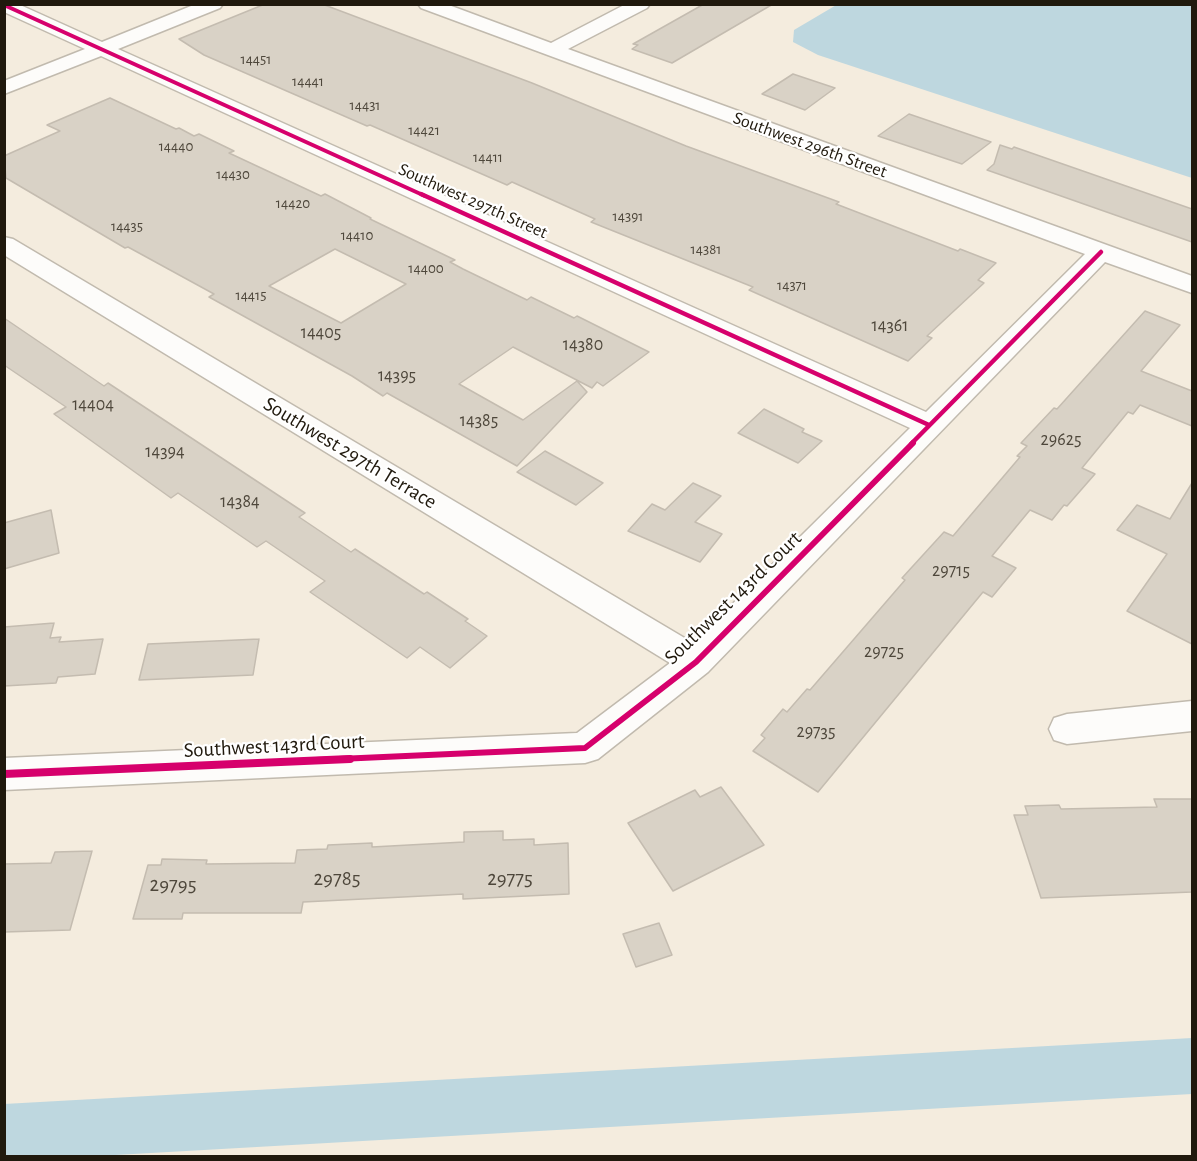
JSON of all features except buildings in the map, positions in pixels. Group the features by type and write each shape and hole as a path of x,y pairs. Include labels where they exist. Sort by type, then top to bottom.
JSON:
{"street":[{"path":"4,88 214,4"},
{"name":"Southwest 296th Street","path":"427,4 1192,285"},
{"path":"552,51 641,4"},
{"name":"Southwest 297th Street","path":"4,5 929,425"},
{"name":"Southwest 297th Terrace","path":"4,244 696,662"},
{"name":"Southwest 143rd Court","path":"4,774 585,748 696,662 1101,252"},
{"path":"1067,729 1192,716"}],"water":[{"path":"838,4 1192,5 1192,178 818,55 793,42 794,30"}],"waterway":[{"path":"4,1133 1192,1066"}],"cycle path":[{"path":"4,5 929,425"},
{"path":"4,774 585,748 696,662 1101,252"}]}
